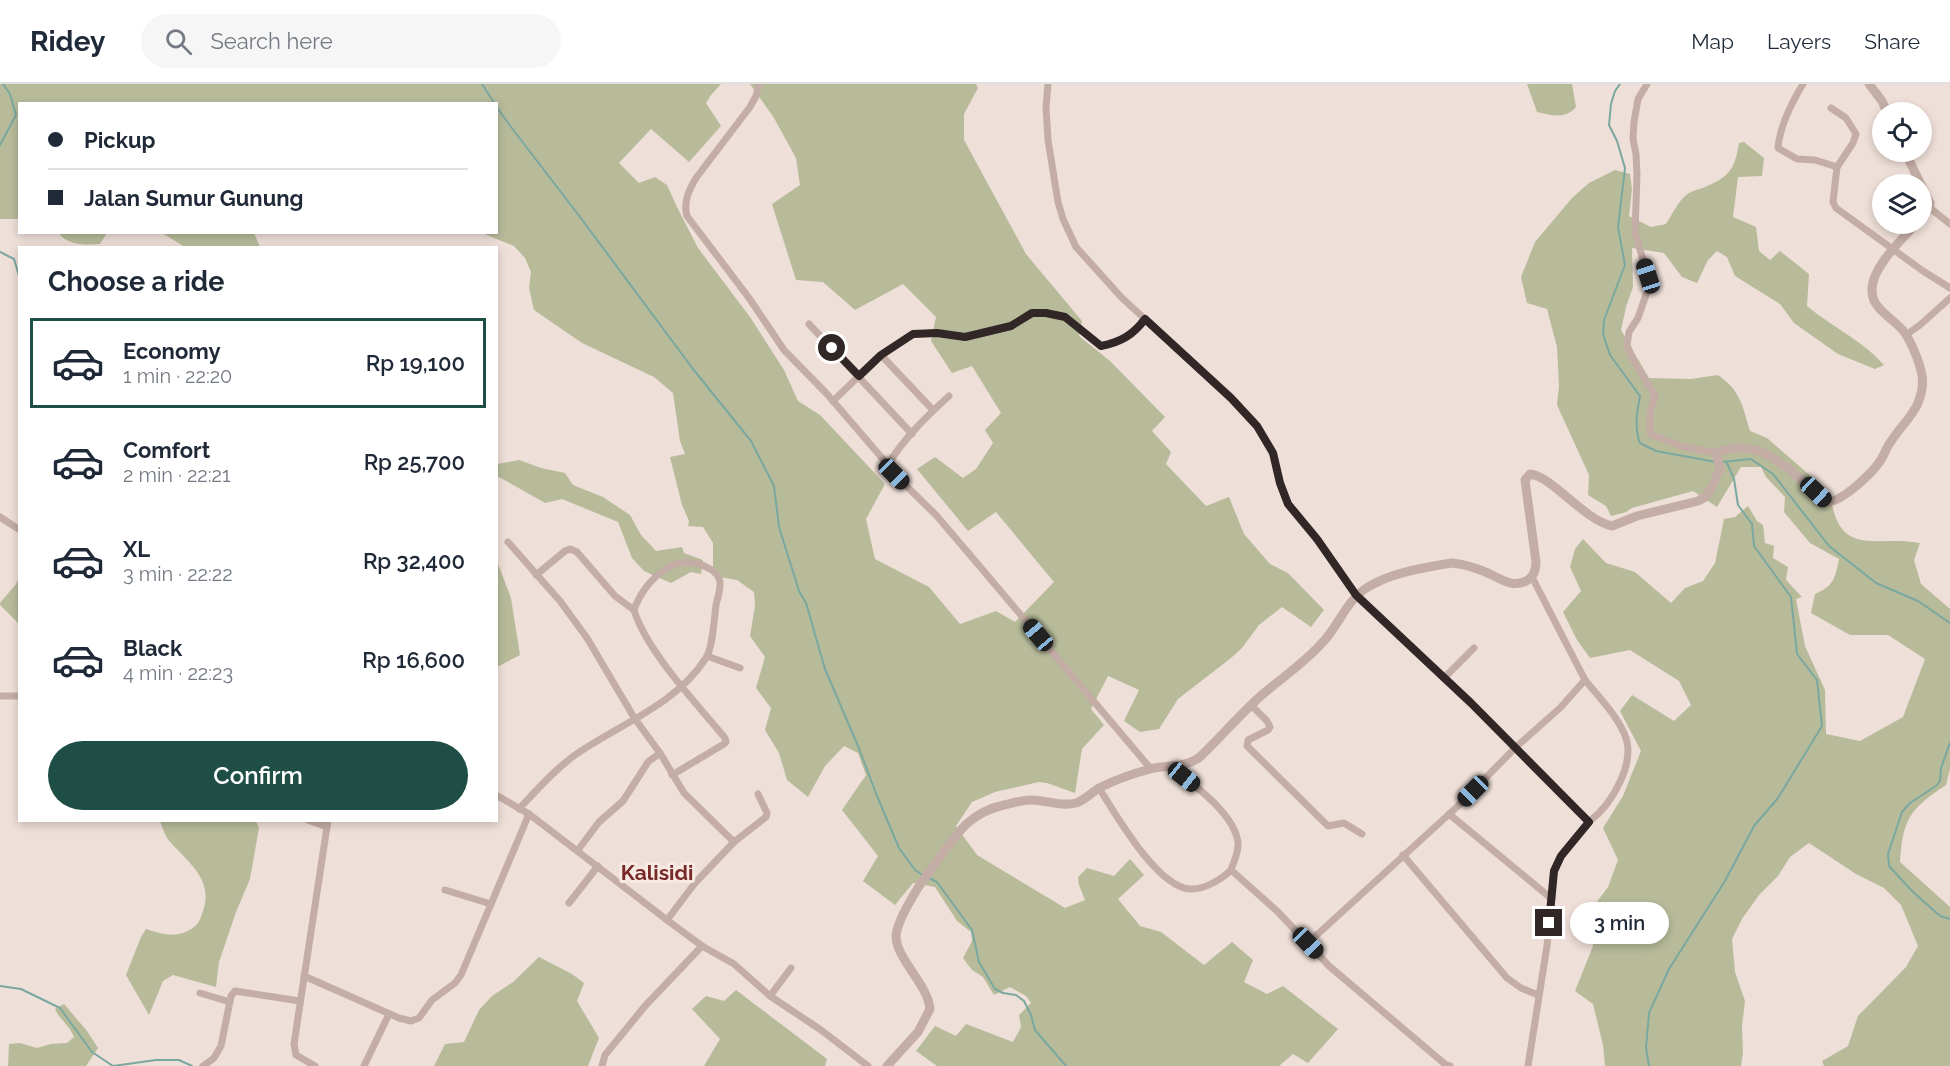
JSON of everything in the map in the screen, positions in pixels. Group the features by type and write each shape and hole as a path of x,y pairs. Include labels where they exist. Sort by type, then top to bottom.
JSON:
{"street":[{"path":"759,84 750,107 696,177 689,190 685,207 687,216 749,298 784,350 833,401 894,474 936,515 1151,768"},
{"path":"1048,84 1046,107 1048,140 1058,202 1066,227 1076,247 1122,298 1231,398 1257,426 1273,453 1288,504 1317,539 1356,595 1516,747 1589,822"},
{"path":"1647,84 1638,99 1633,139 1637,175 1635,233 1648,276 1647,292 1638,318 1629,333 1627,345 1632,358 1655,396 1650,414 1650,434 1680,446 1717,456"},
{"path":"1803,84 1793,100 1778,148 1797,159 1815,160 1837,167"},
{"path":"1869,84 1882,102"},
{"path":"1832,108 1846,118 1856,134 1853,143 1837,167 1833,205 1950,288"},
{"path":"1932,210 1950,224"},
{"path":"1717,456 1729,447 1770,454 1826,501 1831,502 1838,499 1879,463 1891,440 1910,418 1919,401 1923,380 1921,369 1906,335 1872,299 1873,279 1893,249 1907,234"},
{"path":"1906,335 1950,298"},
{"path":"833,401 881,355 913,334 937,333 965,337 1011,326 1032,313 1046,313 1065,317 1101,346 1130,337 1145,319"},
{"path":"809,324 912,434"},
{"path":"881,355 933,410"},
{"path":"888,465 933,410 950,396"},
{"path":"887,1066 918,1032 930,1009 927,995 900,951 896,939 899,925 918,886 957,832 985,810 1032,800 1064,805 1074,803 1081,801 1099,788 1151,768 1172,768 1191,763 1263,694 1290,674 1323,643 1356,595 1369,586 1399,573 1458,563 1484,571 1510,584 1520,584 1532,578 1536,562 1525,480 1530,474 1540,477 1599,521 1612,526 1637,516 1698,501 1705,497 1720,469 1717,456"},
{"path":"0,517 18,529"},
{"path":"508,542 560,601 587,638 635,719 660,753 684,793 734,842"},
{"path":"536,575 556,557 570,549 577,552 615,596 633,610 651,645 725,738 724,744 672,775"},
{"path":"519,809 573,756 683,687 707,657 722,586 719,578 707,567 687,562 674,564 655,577 636,602 633,610"},
{"path":"1528,1066 1547,946 1554,871 1561,856 1589,822 1601,813 1619,785 1625,768 1628,748 1624,733 1616,720 1585,680 1532,578"},
{"path":"1444,678 1474,648"},
{"path":"707,657 740,668"},
{"path":"1308,943 1449,814 1516,747 1560,708 1585,680"},
{"path":"0,696 18,696"},
{"path":"1252,706 1270,727 1248,740 1247,746 1328,826 1344,823 1362,834"},
{"path":"578,850 599,822 622,801 648,762 660,753"},
{"path":"1099,788 1153,866 1173,882 1191,889 1207,885 1231,870 1239,846 1236,831 1204,794 1172,768"},
{"path":"667,920 695,883 734,842 766,817 767,813 758,794"},
{"path":"498,796 529,814 667,920 702,946 734,964 770,996 821,1030 868,1066"},
{"path":"304,976 389,1014 406,1020 415,1020 438,995 459,979 529,814"},
{"path":"1449,814 1552,899"},
{"path":"315,1066 296,1055 294,1044 327,824"},
{"path":"1403,855 1507,978 1521,988 1538,995"},
{"path":"569,903 598,866"},
{"path":"1231,870 1277,911 1329,966 1449,1066"},
{"path":"445,890 491,904"},
{"path":"602,1066 605,1055 645,1006 702,946"},
{"path":"770,996 791,968"},
{"path":"203,1066 214,1058 221,1046 233,993 238,991 300,1001"},
{"path":"200,993 230,1002"},
{"path":"364,1066 389,1014"}],"green space":[{"path":"0,84 721,84 706,103 721,126 689,162 651,129 619,163 639,183 655,177 667,185 698,248 750,317 784,370 798,401 820,415 885,484 866,519 875,559 929,587 960,624 996,611 1015,622 1054,582 996,512 968,531 917,469 935,457 963,478 976,469 993,443 985,430 1001,413 972,366 952,373 931,341 936,317 903,284 855,310 823,282 796,280 772,204 800,185 796,158 774,118 750,84 976,84 978,88 964,114 964,140 1026,254 1082,321 1079,336 1110,361 1165,417 1152,431 1171,452 1166,464 1206,506 1229,497 1244,534 1270,564 1288,573 1324,610 1311,627 1282,607 1259,625 1242,648 1231,658 1178,699 1159,729 1140,732 1124,721 1139,690 1108,676 1091,709 1104,725 1082,749 1075,793 1039,782 995,792 972,802 956,826 977,855 1065,908 1085,900 1078,877 1087,868 1114,876 1130,859 1144,875 1118,899 1140,926 1161,932 1204,965 1232,942 1253,960 1244,982 1267,994 1283,986 1338,1029 1308,1063 1293,1054 1279,1066 937,1066 916,1051 935,1026 956,1036 966,1024 1013,1042 1021,1027 1019,1015 1031,1003 1026,996 1010,987 994,995 983,977 972,970 963,958 972,941 971,932 957,921 935,887 913,883 895,905 863,881 878,856 842,810 866,775 858,753 844,746 825,766 808,797 787,780 779,753 765,730 771,708 756,688 765,657 750,636 755,606 754,592 737,580 713,576 713,543 703,527 688,526 689,521 682,505 670,457 685,454 680,441 673,393 654,377 582,343 534,310 529,288 531,272 525,258 514,246 484,234 498,234 498,102 18,102 18,219 0,219"},
{"path":"1527,84 1572,84 1576,107 1563,115 1537,112"},
{"path":"1744,142 1764,158 1762,176 1738,177 1733,217 1756,227 1759,251 1770,260 1780,251 1809,274 1807,306 1857,341 1884,365 1875,369 1838,354 1794,323 1780,304 1735,276 1727,257 1717,251 1708,260 1697,283 1682,277 1664,253 1632,248 1633,287 1621,330 1649,378 1691,379 1718,375 1726,381 1740,399 1750,431 1767,438 1830,493 1834,514 1841,528 1850,536 1860,540 1920,543 1914,560 1921,584 1950,609 1950,769 1946,785 1916,808 1906,825 1900,862 1950,907 1950,1066 1824,1066 1822,1061 1848,1046 1858,1016 1906,967 1918,946 1901,905 1884,888 1856,874 1809,843 1790,857 1778,876 1759,895 1742,919 1732,939 1735,972 1745,1001 1741,1066 1605,1066 1603,1045 1593,1004 1575,991 1593,946 1590,911 1608,887 1618,860 1603,828 1623,796 1641,751 1620,711 1632,695 1674,721 1691,705 1679,681 1630,650 1590,658 1577,640 1563,612 1581,591 1570,567 1575,549 1583,539 1606,563 1635,572 1671,603 1685,588 1703,581 1715,563 1724,519 1735,517 1748,506 1757,521 1763,525 1765,543 1774,546 1773,558 1788,567 1786,580 1802,597 1796,599 1805,646 1825,690 1826,734 1860,741 1903,717 1925,659 1888,635 1850,635 1811,613 1815,594 1833,581 1839,559 1810,543 1784,512 1785,497 1766,477 1761,467 1741,467 1717,507 1693,491 1611,516 1606,506 1588,495 1589,475 1557,405 1559,386 1557,347 1547,309 1527,303 1521,277 1535,242 1572,198 1589,183 1615,170 1630,174 1632,189 1629,216 1651,227 1666,224 1685,196 1727,174 1736,158 1739,143"},
{"path":"60,234 106,234 100,244 89,245 78,244"},
{"path":"164,234 254,234 260,246 183,246"},
{"path":"519,460 565,473 573,485 603,497 630,515 641,535 656,551 682,547 684,553 703,560 701,574 691,572 671,583 644,571 632,558 618,522 562,499 545,503 498,478 498,464"},
{"path":"498,564 511,598 520,655 498,666"},
{"path":"18,579 18,623 0,605"},
{"path":"160,822 256,822 259,828 250,879 219,962 216,987 173,975 163,981 149,1015 126,975 141,937 146,929 172,935 184,933 198,922 205,901 202,880 167,838"},
{"path":"539,957 584,983 577,1001 599,1038 588,1066 434,1066 445,1044 464,1042 479,1010 492,996 513,982"},
{"path":"736,990 827,1059 825,1066 704,1066 720,1039 692,1009 706,996 724,1001"},
{"path":"64,1004 98,1048 86,1066 8,1066 9,1044 20,1043 37,1048 67,1043 74,1037 55,1009"}],"waterway":[{"path":"0,145 16,115 10,94 3,84"},
{"path":"482,84 494,102"},
{"path":"1620,84 1611,104 1609,125 1617,141 1625,168 1618,227 1625,265 1604,320 1603,334 1610,355 1640,396 1637,414 1640,443 1656,451 1716,462"},
{"path":"498,109 693,369 751,441 774,486 779,527 799,591 806,603 825,669 899,848 915,870 924,876"},
{"path":"0,252 14,259 18,272"},
{"path":"1722,462 1751,459 1773,474 1829,546 1876,583 1918,601 1950,623"},
{"path":"1649,1066 1646,1048 1649,1013 1669,969 1725,881 1754,826 1778,798 1822,726 1817,680 1797,654 1791,597 1754,546 1752,524 1738,505 1734,479 1727,463"},
{"path":"1950,743 1941,768 1940,781 1910,803 1902,812 1888,854 1889,866 1912,891 1940,916 1950,919"},
{"path":"929,878 937,882 972,930 979,962 995,989 1016,995 1024,1001 1035,1030 1066,1066"},
{"path":"0,986 21,989 60,1008 92,1052 113,1066 156,1060 179,1060 192,1066"}],"district":[{"name":"Kalisidi","path":"657,873"}],"route":[{"path":"832,348 859,376 881,355 913,334 937,333 965,337 1011,326 1032,313 1046,313 1065,317 1101,346 1130,337 1145,319 1231,398 1257,426 1273,453 1288,504 1317,539 1356,595 1471,703 1589,822 1561,856 1554,871 1549,923"}]}
